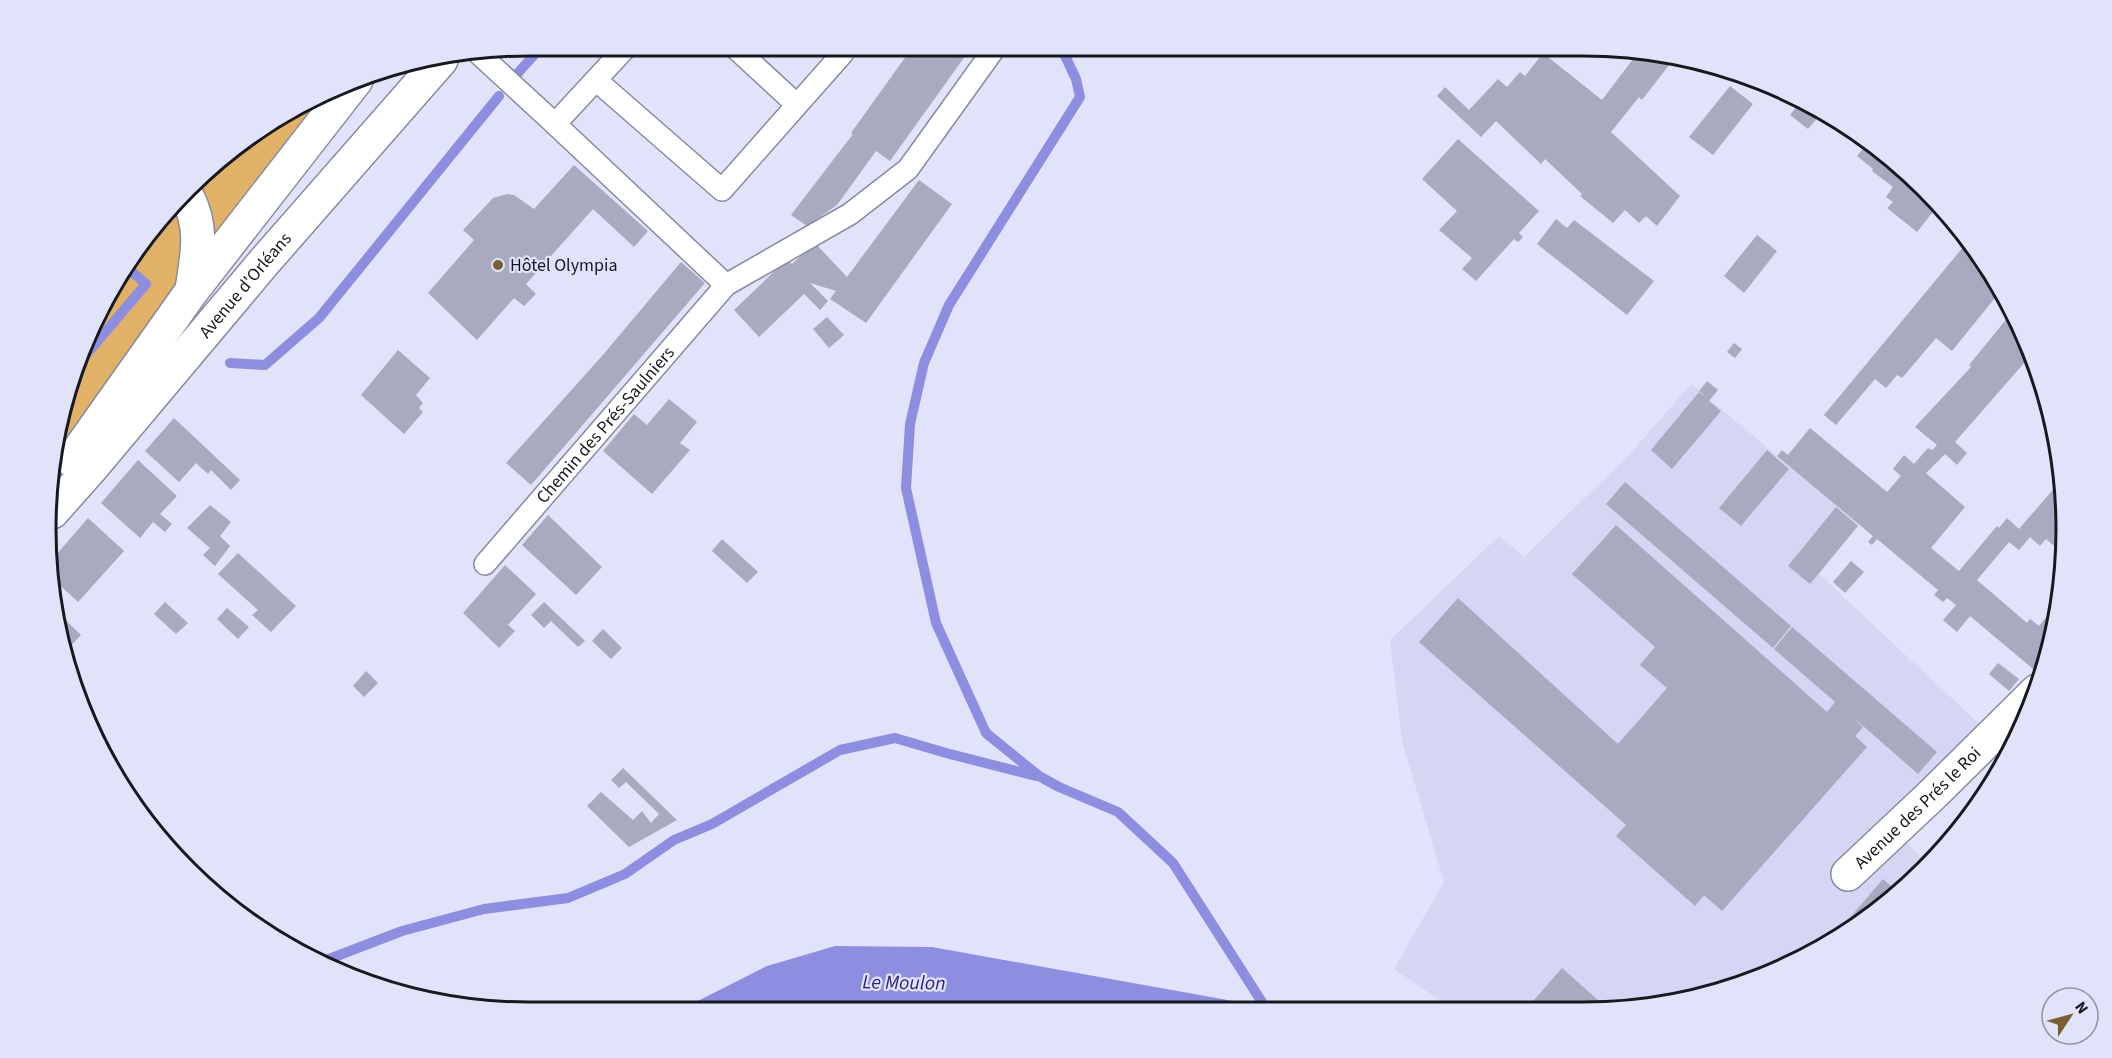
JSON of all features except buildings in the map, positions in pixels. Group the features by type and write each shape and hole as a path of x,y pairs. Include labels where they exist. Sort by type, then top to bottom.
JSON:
{"main road":[{"name":"Avenue d'Orléans","path":"57,507 265,261 437,65"},
{"name":"Avenue d'Orléans","path":"59,478 192,292 346,93"},
{"path":"189,200 200,240 192,292"},
{"name":"Avenue des Prés le Roi","path":"1848,874 2021,707"}],"lane":[{"path":"555,124 619,56"},
{"path":"744,56 796,104"},
{"path":"597,81 722,190 840,56"},
{"name":"Chemin des Prés-Saulniers","path":"485,564 726,285 850,214 908,169 989,56"},
{"path":"484,58 726,285"}],"shaded area":[{"path":"356,89 62,457 72,406 92,348 119,292 153,241 194,194 241,153 292,119"},
{"path":"1691,384 1859,524 1819,574 1991,735 1894,832 1923,858 1871,905 1846,923 1792,954 1706,986 1645,998 1583,1002 1443,1002 1394,969 1444,882 1402,741 1390,640 1499,536 1524,557 1630,454"}],"water":[{"name":"Le Moulon","path":"835,946 932,947 1233,1001 1263,1002 696,1002 767,966"}],"waterway":[{"path":"517,74 533,56"},
{"path":"1065,56 1076,79 1080,97 949,305 924,363 910,424 906,488 936,623 986,733 1039,776 1118,812 1173,863 1262,1002"},
{"path":"230,363 265,365 319,318 499,96"},
{"path":"92,347 146,284 132,272"},
{"path":"330,958 402,931 484,909 568,898 625,874 674,840 712,824 840,750 895,738 1036,776"}],"place":[{"name":"Hôtel Olympia","path":"498,265"}]}
